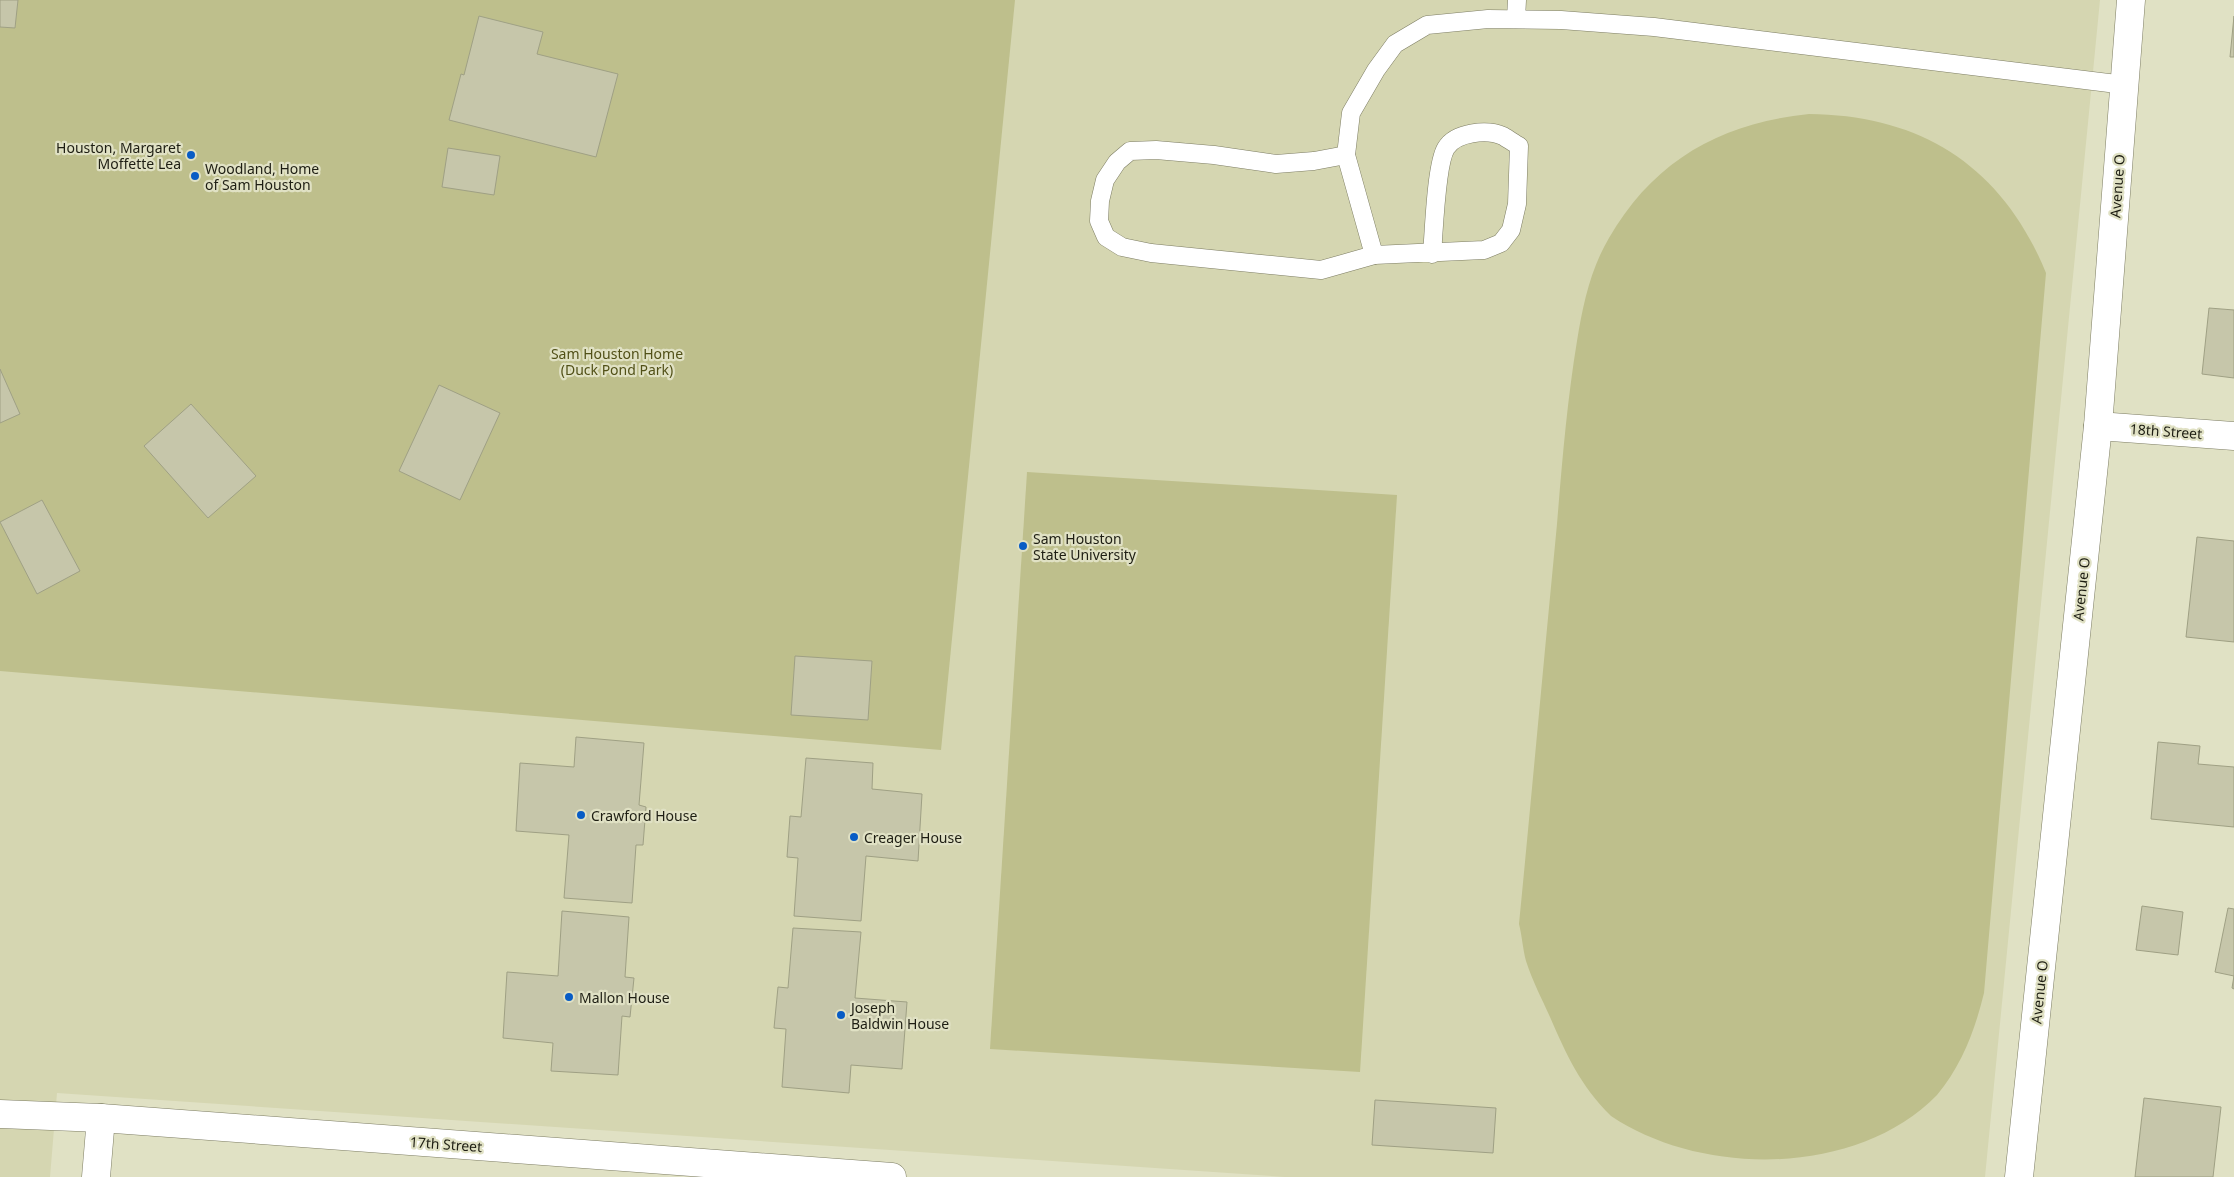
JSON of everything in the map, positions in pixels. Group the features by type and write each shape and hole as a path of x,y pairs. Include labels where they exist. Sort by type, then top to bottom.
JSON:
{"street":[{"name":"Avenue O","path":"2019,1177 2098,426 2131,0"},
{"name":"18th Street","path":"2098,426 2234,436"},
{"name":"17th Street","path":"0,1114 101,1118 892,1177"},
{"path":"96,1177 101,1118"}],"lane":[{"path":"1516,19 1517,0"},
{"path":"1374,255 1346,155 1351,113 1376,70 1395,44 1427,26 1488,19 1516,19 1654,26 2125,84"},
{"path":"1346,155 1314,161 1276,164 1214,155 1156,150 1130,151 1117,162 1105,180 1100,200 1099,221 1106,237 1122,247 1151,253 1321,270 1374,255 1432,254 1484,250 1501,243 1511,230 1517,204 1519,146 1502,136 1479,132 1458,138 1446,148 1440,171 1432,254"}],"shaded area":[{"name":"Sam Houston State University","path":"0,0 2100,0 1985,1177 1285,1177 57,1093 50,1177 0,1177"}],"green space":[{"name":"Sam Houston Home (Duck Pond Park)","path":"0,0 1015,0 941,750 0,671"},
{"path":"1809,114 1850,117 1888,124 1922,137 1954,154 1982,176 2007,204 2028,236 2046,273 1984,993 1972,1034 1954,1072 1946,1084 1937,1095 1904,1122 1865,1141 1823,1154 1778,1159 1733,1158 1689,1150 1648,1136 1611,1116 1600,1104 1575,1070 1562,1045 1526,961 1519,924 1573,364 1579,328 1592,275 1602,250 1627,211 1647,187 1669,167 1693,150 1747,126"},
{"path":"1027,472 1397,495 1360,1072 990,1049"}],"building":[{"path":"0,0 18,0 15,28 0,27"},
{"path":"479,16 543,32 537,54 618,74 596,157 449,120 461,74 464,75"},
{"path":"2234,16 2234,57 2230,57"},
{"path":"448,148 500,156 494,195 442,187"},
{"path":"2209,308 2234,310 2234,378 2202,374"},
{"path":"0,369 20,414 0,423"},
{"path":"439,385 500,413 460,500 399,471"},
{"path":"191,404 256,476 208,518 144,446"},
{"path":"42,500 80,571 37,594 0,522"},
{"path":"2197,537 2234,541 2234,642 2186,637"},
{"path":"795,656 872,661 868,720 791,715"},
{"name":"Crawford House","path":"576,737 644,743 639,805 646,807 643,845 636,845 632,903 564,898 569,835 516,831 520,763 574,767"},
{"path":"2158,742 2200,746 2198,764 2234,767 2234,827 2151,819"},
{"name":"Creager House","path":"806,758 873,763 872,789 922,794 918,861 866,856 861,921 794,916 798,858 787,857 790,816 801,817"},
{"path":"2142,906 2183,912 2178,955 2136,950"},
{"path":"2228,908 2234,909 2234,976 2215,972"},
{"name":"Mallon House","path":"562,911 629,917 625,977 634,978 630,1017 622,1016 618,1075 551,1071 553,1043 503,1038 507,972 558,976"},
{"name":"Joseph Baldwin House","path":"793,928 861,932 855,998 907,1002 902,1069 851,1065 849,1093 782,1087 786,1029 774,1028 778,987 788,988"},
{"path":"2144,1098 2221,1107 2213,1177 2135,1177"},
{"path":"1375,1100 1496,1108 1493,1153 1372,1145"}],"place":[{"name":"Houston, Margaret Moffette Lea","path":"191,155"},
{"name":"Woodland, Home of Sam Houston","path":"195,176"},
{"name":"Sam Houston State University","path":"1023,546"},
{"name":"Crawford House","path":"581,815"},
{"name":"Creager House","path":"854,837"},
{"name":"Mallon House","path":"569,997"},
{"name":"Joseph Baldwin House","path":"841,1015"}]}
